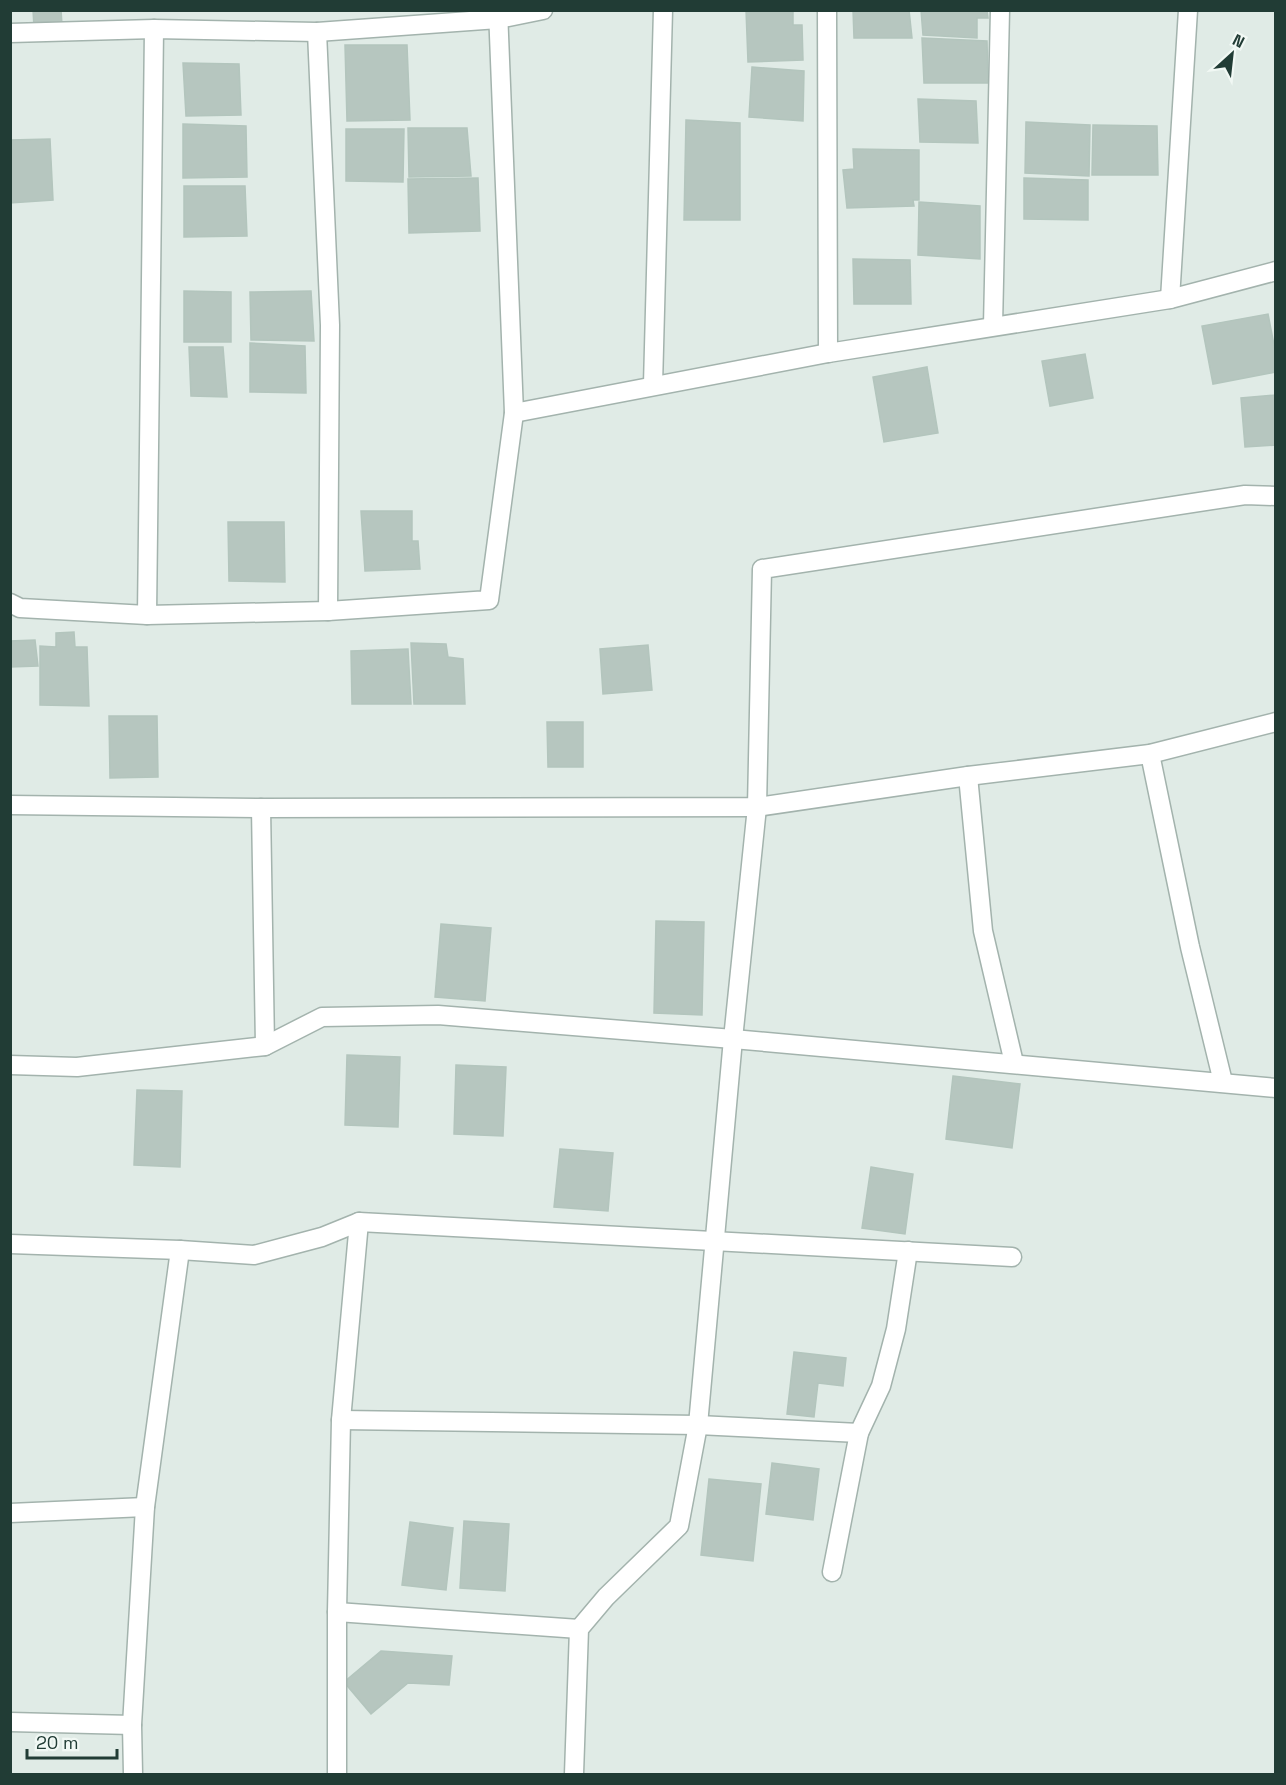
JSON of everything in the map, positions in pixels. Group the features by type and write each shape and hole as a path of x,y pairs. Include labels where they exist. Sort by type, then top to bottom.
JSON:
{"street":[{"path":"10,33 154,29 317,32 543,10"},
{"path":"653,385 663,10"},
{"path":"827,10 828,353"},
{"path":"993,326 1000,10"},
{"path":"1170,299 1188,10"},
{"path":"10,603 20,608 147,615 328,611 489,600 514,413 498,15"},
{"path":"147,615 154,29"},
{"path":"317,32 330,325 328,611"},
{"path":"514,413 828,353 1170,299 1275,271"},
{"path":"574,1774 579,1629 606,1597 679,1526 698,1425 733,1039 757,807 762,569 1245,495 1275,496"},
{"path":"10,805 261,808 757,807 968,776 1150,754 1275,722"},
{"path":"1150,754 1190,947 1222,1082"},
{"path":"968,776 983,931 1014,1063"},
{"path":"261,808 265,1046"},
{"path":"10,1065 77,1067 265,1046 322,1017 438,1015 1014,1063 1275,1088"},
{"path":"337,1774 337,1612 341,1420 359,1222"},
{"path":"10,1244 254,1255 322,1237 359,1222 1012,1257"},
{"path":"133,1774 132,1725 145,1507 180,1250"},
{"path":"832,1572 859,1433 881,1386 896,1329 908,1251"},
{"path":"341,1420 698,1425 859,1433"},
{"path":"10,1512 145,1507"},
{"path":"337,1612 579,1629"},
{"path":"10,1722 132,1725"}],"building":[{"path":"33,10 61,10 62,25 34,27"},
{"path":"746,10 793,10 793,25 802,25 803,60 748,62"},
{"path":"853,10 909,10 912,38 854,38"},
{"path":"921,10 987,10 988,18 977,18 977,38 923,35"},
{"path":"922,38 987,41 988,83 924,83"},
{"path":"345,45 407,45 410,120 347,121"},
{"path":"183,63 239,64 241,115 186,116"},
{"path":"752,67 804,71 803,121 749,117"},
{"path":"918,99 976,101 978,143 920,142"},
{"path":"686,120 740,123 740,220 684,220"},
{"path":"1026,122 1090,125 1089,176 1025,173"},
{"path":"183,124 246,126 247,177 183,178"},
{"path":"1093,125 1157,126 1158,175 1092,175"},
{"path":"408,128 467,128 471,176 409,177"},
{"path":"346,129 404,129 403,182 346,181"},
{"path":"50,139 53,200 10,203 10,140"},
{"path":"853,149 919,150 919,200 913,200 914,206 847,208 843,170 854,169"},
{"path":"478,178 480,231 409,233 408,179"},
{"path":"1024,178 1088,180 1088,220 1024,219"},
{"path":"184,186 245,186 247,236 184,237"},
{"path":"919,202 980,206 980,259 918,255"},
{"path":"853,259 910,260 911,304 854,304"},
{"path":"184,291 231,292 231,342 184,342"},
{"path":"311,291 314,341 251,340 250,292"},
{"path":"1268,314 1276,355 1276,372 1213,384 1202,326"},
{"path":"250,343 305,346 306,393 250,392"},
{"path":"189,347 223,347 227,397 191,396"},
{"path":"1085,354 1093,398 1050,406 1042,361"},
{"path":"927,367 938,433 884,442 873,377"},
{"path":"1276,395 1276,445 1245,447 1241,398"},
{"path":"361,511 412,511 412,541 418,541 420,569 365,571"},
{"path":"228,522 284,522 285,582 229,581"},
{"path":"74,632 75,647 87,647 89,706 40,705 40,646 56,647 56,633"},
{"path":"35,640 38,666 10,667 10,641"},
{"path":"411,643 446,644 448,657 463,659 465,704 414,704"},
{"path":"648,645 652,690 603,694 600,649"},
{"path":"408,649 411,704 352,704 351,651"},
{"path":"109,716 157,716 158,777 110,778"},
{"path":"547,722 583,722 583,767 548,767"},
{"path":"656,921 704,922 702,1015 654,1013"},
{"path":"441,924 491,928 485,1001 435,997"},
{"path":"347,1055 400,1057 398,1127 345,1125"},
{"path":"456,1065 506,1067 503,1136 454,1134"},
{"path":"953,1076 1020,1084 1012,1148 946,1139"},
{"path":"137,1090 182,1091 180,1167 134,1165"},
{"path":"560,1149 613,1153 608,1211 554,1207"},
{"path":"871,1167 913,1174 905,1234 862,1228"},
{"path":"794,1352 846,1358 843,1386 818,1383 814,1417 787,1414"},
{"path":"772,1463 819,1469 813,1520 766,1514"},
{"path":"709,1479 761,1484 753,1561 701,1555"},
{"path":"464,1521 509,1524 505,1591 460,1588"},
{"path":"410,1522 453,1528 446,1590 402,1585"},
{"path":"381,1651 452,1656 449,1685 408,1683 371,1714 344,1682"}]}
